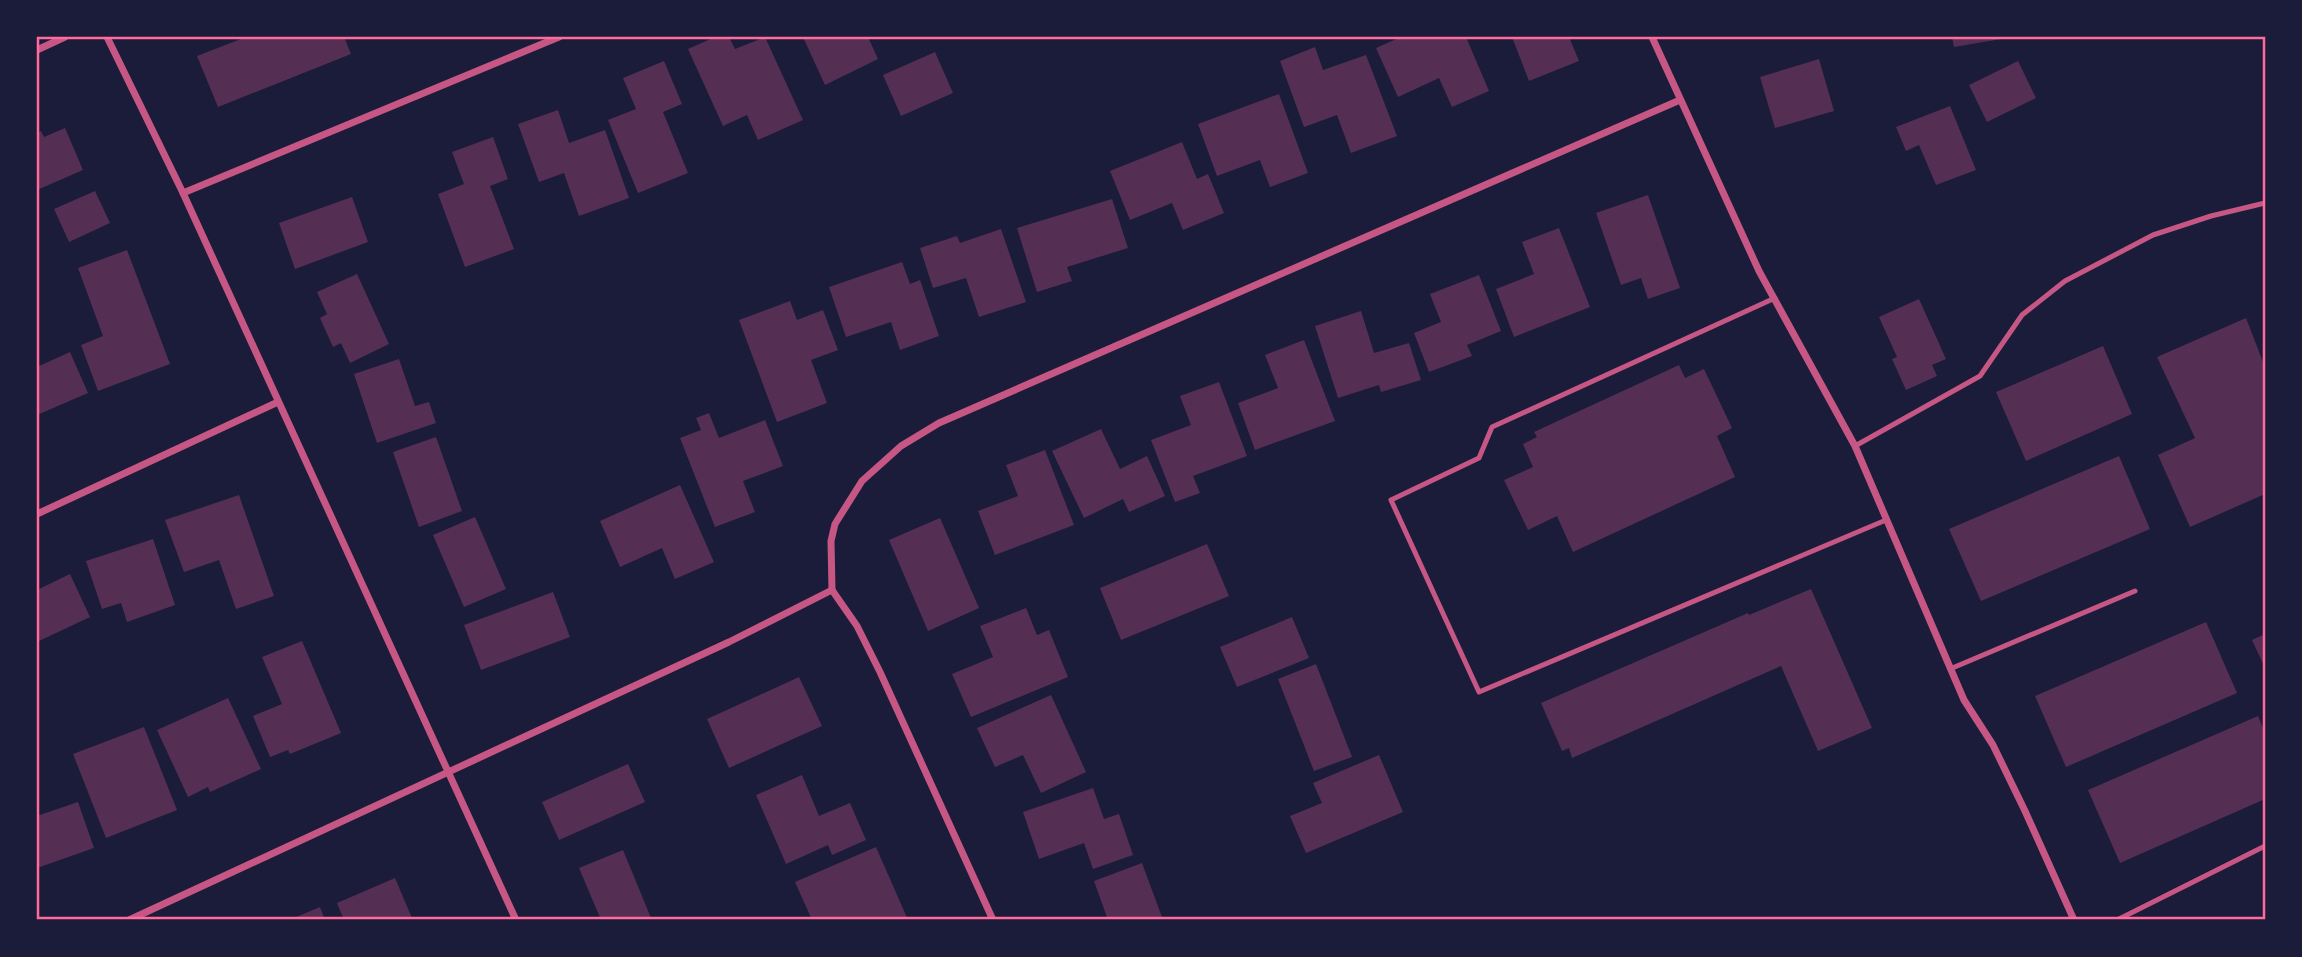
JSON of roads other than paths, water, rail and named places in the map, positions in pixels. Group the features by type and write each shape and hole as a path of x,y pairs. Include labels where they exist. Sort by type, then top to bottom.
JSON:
{"street":[{"path":"37,50 65,37"},
{"path":"107,37 183,193 516,920"},
{"path":"183,193 559,37"},
{"path":"1652,37 1759,271 1855,446 1964,700 1993,745 2074,920"},
{"path":"993,920 880,672 857,626 832,590 831,541 835,523 862,481 901,446 939,423 1680,100"},
{"path":"37,514 278,402"},
{"path":"129,920 717,648 832,590"}],"lane":[{"path":"1855,446 1980,376 2022,315 2065,281 2153,235 2211,216 2265,203"},
{"path":"1775,298 1492,427 1479,458 1391,500 1479,692 1886,520"},
{"path":"1950,669 2135,591"},
{"path":"2117,920 2265,846"}]}
